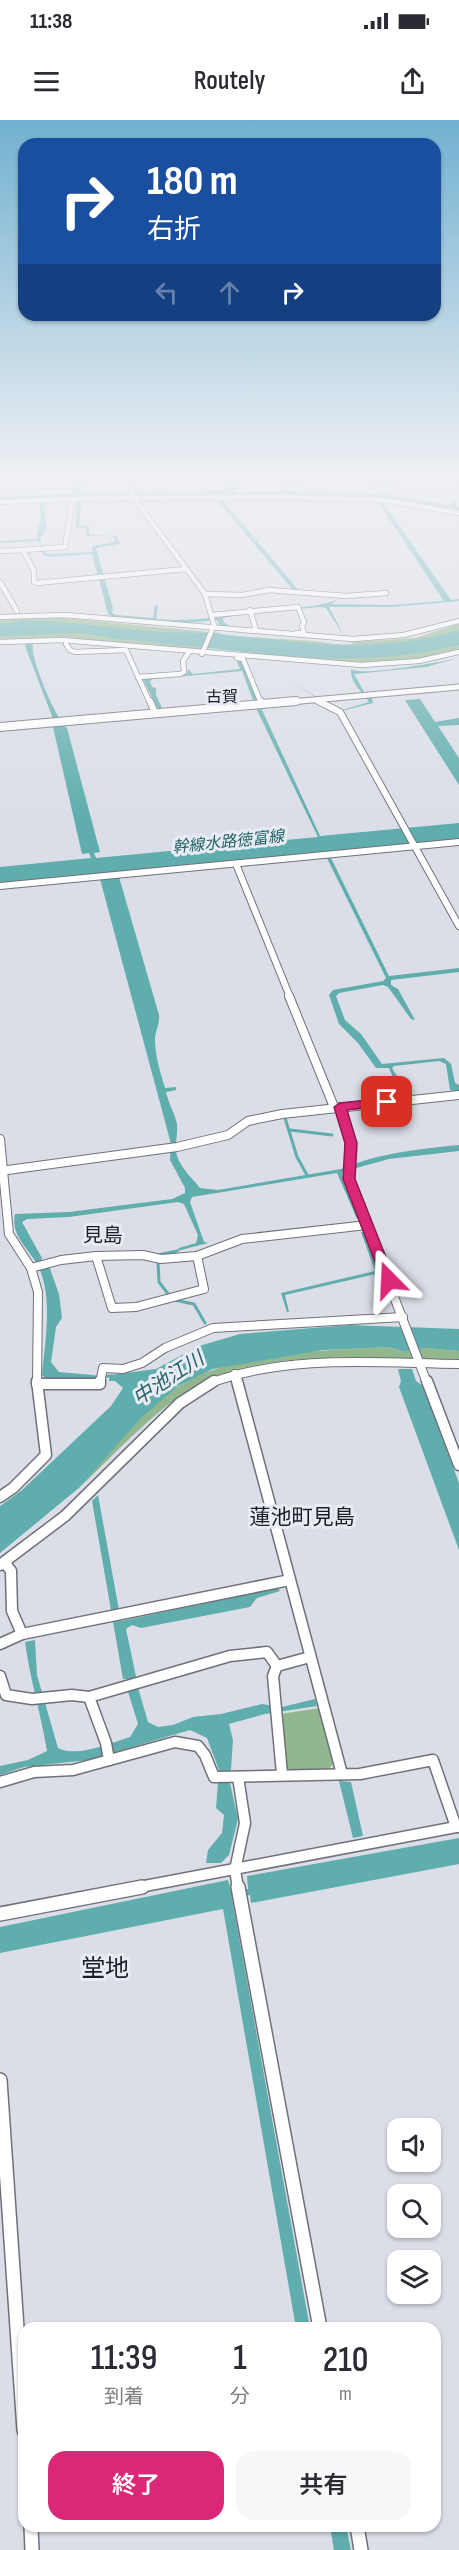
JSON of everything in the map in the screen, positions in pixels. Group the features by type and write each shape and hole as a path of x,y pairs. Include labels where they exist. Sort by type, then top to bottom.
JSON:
{"street":[{"path":"5,590 17,611"},
{"path":"202,653 213,629 213,618 203,590"},
{"path":"206,594 242,595 255,591 274,591 346,596 386,592"},
{"path":"273,607 274,591"},
{"path":"213,618 273,607 300,609 304,633 277,634"},
{"path":"237,631 256,630 251,612"},
{"path":"0,617 65,615 352,639 389,638 459,621"},
{"path":"0,642 51,640 361,665 419,662 459,652"},
{"path":"97,644 66,644 70,650 75,652 126,650 155,714"},
{"path":"138,677 180,674 184,672 183,661 189,652"},
{"path":"216,654 243,659 250,670 258,705"},
{"path":"0,727 459,687"},
{"path":"319,699 340,712 459,926"},
{"path":"0,886 459,842"},
{"path":"236,864 349,1132 349,1179 459,1465"},
{"path":"2,1170 174,1148 228,1135 248,1120 337,1107 458,1095"},
{"path":"0,1139 9,1234 37,1266 37,1384 46,1455 14,1488 0,1497"},
{"path":"37,1266 96,1256 143,1256 161,1259 197,1256 242,1239 367,1225"},
{"path":"96,1256 112,1308 136,1307 204,1288 197,1256"},
{"path":"37,1384 100,1384 103,1368 123,1369 142,1363 165,1348 213,1328 404,1319"},
{"path":"22,1634 12,1611 11,1571 2,1564 65,1516 180,1402 207,1384 235,1374 319,1362 420,1361 459,1364"},
{"path":"235,1374 342,1774"},
{"path":"0,1644 22,1634 290,1580"},
{"path":"0,1676 6,1695 45,1699 72,1695 89,1697 230,1656 267,1652 277,1666"},
{"path":"277,1666 310,1657"},
{"path":"277,1666 273,1676 282,1774"},
{"path":"89,1697 106,1743 109,1760"},
{"path":"0,1782 34,1772 73,1770 175,1742 190,1741 203,1749 214,1776 360,1774 433,1760 457,1827 0,1914"},
{"path":"236,1777 245,1823 235,1870 319,2322"},
{"path":"0,2080 18,2342"},
{"path":"31,2532 32,2550"},
{"path":"358,2532 361,2550"}],"green space":[{"path":"64,618 220,633 218,635 313,641 350,646 353,642 415,638 459,624 459,630 430,640 369,649 216,637 0,625 0,619"},
{"path":"77,631 222,649 202,647 200,650 61,637 0,639 0,634"},
{"path":"459,645 459,650 433,656 381,662 250,655 252,651 356,657 382,656 433,651"},
{"path":"389,1347 404,1352 426,1348 459,1351 459,1362 363,1358 296,1359 233,1371 189,1389 173,1401 140,1429 80,1487 139,1419 179,1386 201,1375 226,1366 281,1355"},
{"path":"320,1708 334,1763 328,1770 286,1769 280,1714"}],"water":[{"path":"102,590 108,590 113,608 112,613 116,615 153,618 155,606 158,605 156,619 171,620 214,618 314,606 339,599 331,604 392,605 444,601 437,590 444,590 451,600 459,599 459,601 392,607 329,607 344,636 326,608 321,607 223,618 223,621 230,627 220,627 217,620 185,623 113,617 108,614"},
{"path":"23,620 344,644 400,642 459,630 459,645 420,653 341,658 261,654 76,633 0,636 0,624"},
{"path":"33,643 35,661 44,687 56,713 67,728 100,852 94,853 96,858 318,837 256,708 242,671 153,679 150,681 152,687 156,688 156,695 163,710 159,711 142,678 187,674 188,669 193,674 240,669 238,659 242,660 247,670 251,686 320,836 459,823 459,839 328,852 389,976 459,968 459,972 391,980 391,985 398,989 415,1020 411,1019 388,987 383,985 339,993 336,996 345,1020 361,1034 382,1064 444,1058 451,1064 455,1083 459,1085 459,1092 450,1090 446,1064 439,1061 394,1066 392,1068 409,1095 395,1082 389,1068 376,1068 358,1043 339,1024 329,995 333,990 383,981 386,978 326,852 111,873 119,877 159,1015 155,1045 165,1088 176,1087 176,1090 166,1092 177,1124 177,1157 200,1188 218,1190 341,1169 384,1155 414,1150 459,1145 459,1151 389,1159 342,1172 359,1219 357,1219 337,1173 192,1197 190,1202 204,1242 208,1243 177,1251 179,1248 196,1243 198,1235 184,1204 178,1202 69,1217 27,1219 22,1222 42,1258 41,1264 49,1266 59,1294 62,1318 56,1327 51,1362 59,1372 93,1375 93,1378 86,1380 45,1378 42,1375 47,1321 46,1293 39,1268 15,1229 15,1214 69,1212 172,1199 185,1193 185,1188 170,1160 171,1144 100,879 107,873 0,883 0,867 91,858 89,853 82,854 52,716 25,646"},
{"path":"459,658 426,667 354,674 364,692 372,698 373,703 341,711 293,684 342,710 369,702 354,683 351,669 357,671 384,670"},
{"path":"420,699 435,722 459,718 459,725 438,726 459,758 459,785 405,700"},
{"path":"361,1232 364,1232 380,1273 285,1295 289,1312 287,1312 281,1293 375,1271"},
{"name":"中池江川","path":"350,1325 459,1329 459,1351 426,1348 404,1352 389,1347 323,1350 213,1369 178,1386 140,1419 80,1487 0,1553 0,1506 21,1491 111,1406 123,1388 115,1381 109,1381 110,1375 156,1369 199,1346 240,1334"},
{"path":"398,1369 412,1369 416,1381 423,1386 459,1483 459,1550 399,1387 401,1381"},
{"path":"98,1495 121,1621 278,1588 280,1591 257,1598 250,1607 141,1628 132,1625 126,1629 148,1722 158,1727 173,1725 193,1717 221,1714 262,1704 282,1707 315,1699 317,1706 265,1714 229,1724 233,1740 230,1783 238,1819 229,1855 221,1863 206,1863 208,1850 222,1833 224,1815 216,1808 219,1770 207,1738 190,1730 88,1760 24,1767 0,1775 0,1766 28,1760 47,1751 25,1642 35,1640 37,1675 58,1748 74,1751 103,1746 130,1737 138,1724 128,1692 132,1689 129,1679 123,1679 92,1501"},
{"path":"339,1781 351,1782 363,1836 353,1838"},
{"path":"459,1838 459,1864 251,1903 250,1895 232,1898 309,2322 295,2322 223,1909 0,1953 0,1927 228,1880 231,1891 248,1889 247,1876"},
{"path":"331,2532 347,2532 351,2550 334,2550"}],"waterway":[{"path":"285,1118 297,1157 307,1175"},
{"path":"290,1130 332,1135"},
{"path":"158,1255 177,1251"},
{"path":"158,1262 159,1282 169,1295"},
{"path":"174,1300 194,1304 205,1323"},
{"path":"93,1377 112,1376"}],"district":[{"name":"古賀","path":"222,696"},
{"name":"見島","path":"103,1235"},
{"name":"蓮池町見島","path":"302,1517"},
{"name":"堂地","path":"105,1968"}],"route":[{"path":"387,1102 340,1107 351,1143 349,1179 389,1280"}],"water label":[{"name":"幹線水路徳富線","path":"228,841"}]}
